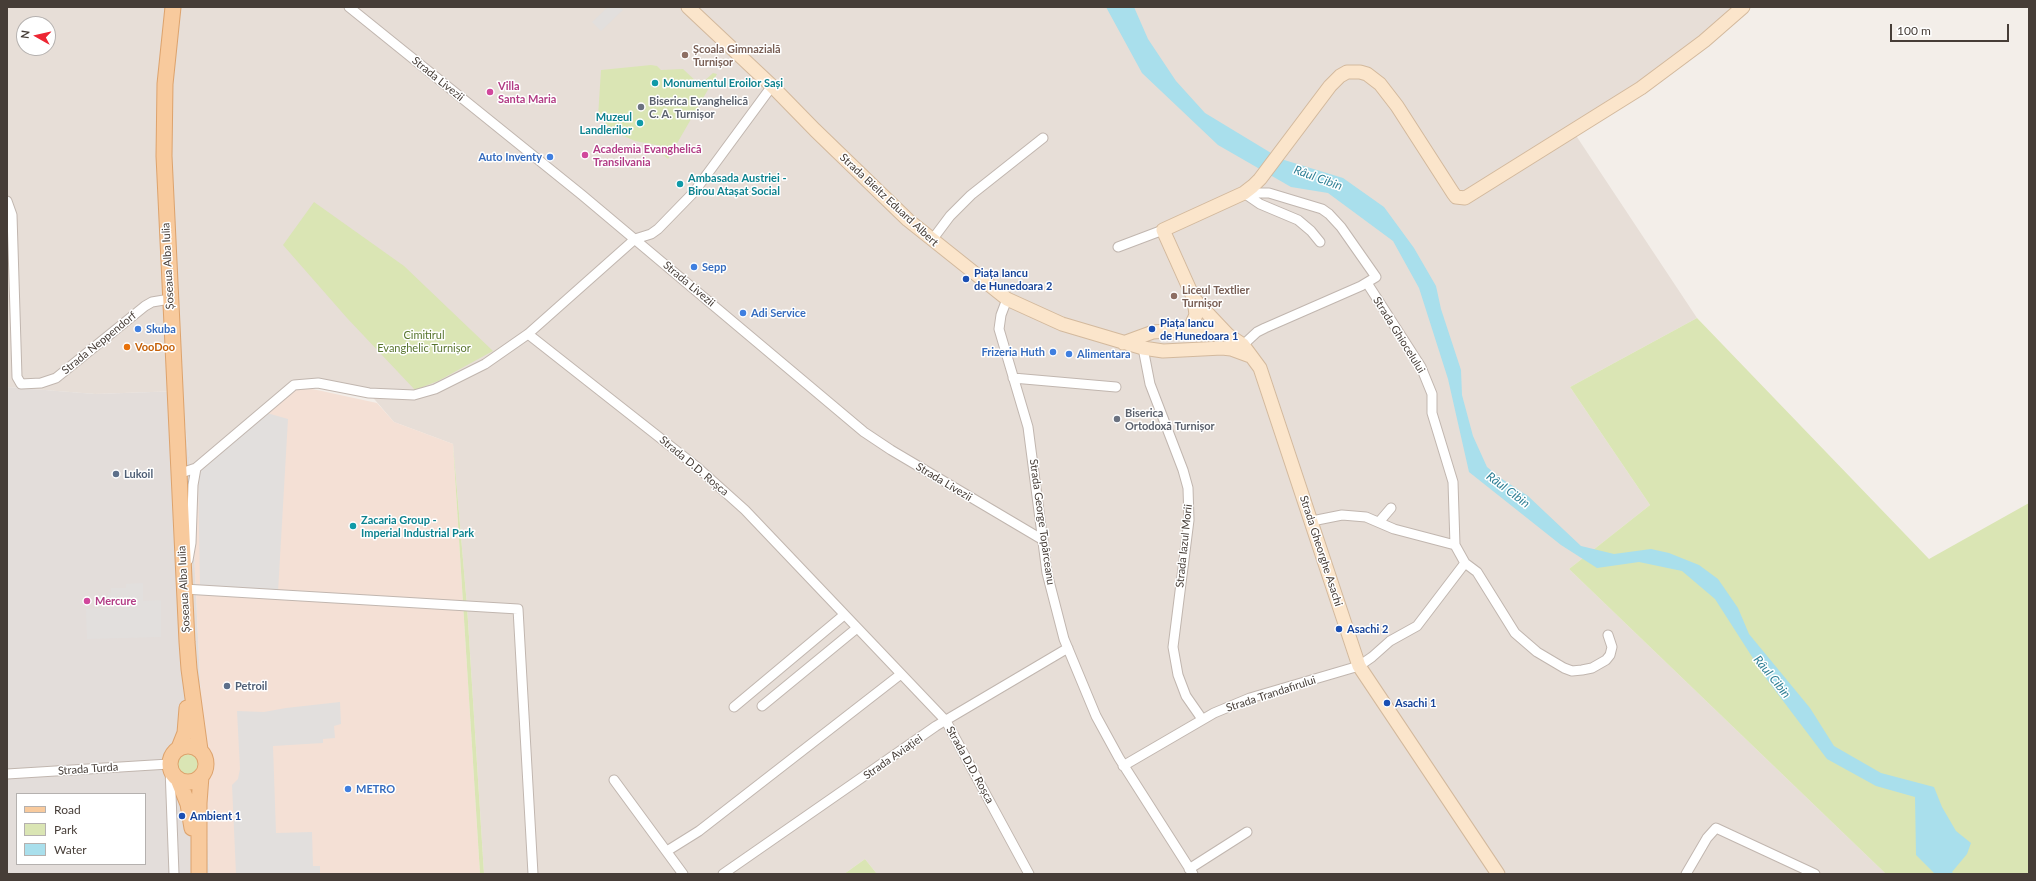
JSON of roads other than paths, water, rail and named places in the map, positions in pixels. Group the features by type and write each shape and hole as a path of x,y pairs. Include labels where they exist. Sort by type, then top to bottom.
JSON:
{"main road":[{"name":"Șoseaua Alba Iulia","path":"173,7 166,68 163,134 178,474 189,669 200,750"},
{"name":"Șoseaua Alba Iulia","path":"179,748 185,732 189,669"},
{"path":"190,746 200,750 206,761 205,769 201,776 199,868 188,804 173,775 172,754 179,748 190,746"},
{"path":"173,775 190,782 201,776"}],"street":[{"name":"Strada Livezii","path":"349,7 635,239 864,432 891,450 1042,540"},
{"name":"Strada Bieltz Eduard Albert","path":"688,7 772,86 815,130 932,240 1007,299 1062,324 1143,348 1163,351 1222,348 1231,349 1255,359"},
{"path":"1118,247 1163,230 1244,193 1260,179 1282,148 1340,76 1347,72 1360,72 1372,78 1391,97 1453,193 1456,197 1465,198 1641,88 1704,41 1743,7"},
{"path":"178,474 196,468 294,385 318,383 369,393 414,395 435,389 485,364 528,334 635,239 651,234 658,229 694,192 772,86"},
{"path":"932,240 950,216 971,195 1044,138"},
{"path":"1243,345 1257,332 1367,283 1376,277 1341,227 1322,209 1262,192 1244,193"},
{"path":"1244,193 1260,204 1298,220 1311,231 1320,242"},
{"name":"Strada Neppendorf","path":"7,201 12,215 17,377 21,384 41,383 56,378 145,306 152,302 170,299"},
{"path":"1298,220 1303,203"},
{"path":"1163,230 1194,299 1196,315 1190,328"},
{"name":"Strada Ghiocelului","path":"1367,283 1421,367 1432,394 1432,413 1453,482 1454,545"},
{"name":"Strada George Topârceanu","path":"1007,299 1001,315 999,329 1028,428 1047,573 1068,648 1096,716 1123,766 1191,871"},
{"name":"Strada Gheorghe Asachi","path":"1194,299 1220,327 1243,345 1255,359 1265,378 1359,666 1498,874"},
{"path":"1123,342 1153,332 1190,328 1220,327"},
{"name":"Strada D.D. Roșca","path":"528,334 697,467 745,510 946,721 1029,874"},
{"name":"Strada Iazul Morii","path":"1143,348 1150,384 1183,470 1188,488 1189,520 1173,648 1178,675 1186,696 1202,719"},
{"path":"1013,378 1116,387"},
{"path":"196,468 193,485 191,543 184,585 518,609 532,874"},
{"path":"1380,522 1391,508"},
{"path":"1312,521 1342,514 1366,517 1394,529 1454,545 1465,563 1477,572 1515,633 1538,652 1564,668 1572,671 1582,670 1592,668 1606,660 1610,655 1612,647 1612,641 1608,635"},
{"path":"1359,666 1372,658 1390,641 1417,626 1465,563"},
{"path":"734,706 844,615"},
{"path":"762,706 857,628"},
{"name":"Strada Aviației","path":"723,874 946,721 1068,648"},
{"name":"Strada Trandafirului","path":"1123,766 1202,719 1250,698 1359,666"},
{"path":"667,851 699,831 901,674"},
{"name":"Strada Turda","path":"7,774 173,775"},
{"path":"173,775 174,874"},
{"path":"614,780 683,874"},
{"path":"1686,874 1707,838 1716,828 1807,873"},
{"path":"1191,871 1247,832"}],"water":[{"name":"Râul Cibin","path":"1106,7 1134,7 1148,39 1176,81 1205,113 1281,159 1343,178 1384,207 1414,248 1436,286 1441,309 1461,370 1462,395 1473,436 1487,467 1528,496 1581,546 1614,554 1651,549 1669,553 1699,565 1718,579 1738,608 1749,634 1810,708 1834,746 1881,773 1934,787 1942,807 1956,831 1971,843 1967,854 1952,872 1954,874 1935,874 1916,855 1915,797 1876,786 1827,759 1765,677 1715,599 1682,571 1639,562 1597,568 1561,545 1469,472 1448,379 1419,288 1393,241 1328,193 1291,187 1218,145 1142,73"}],"place":[{"name":"Școala Gimnazială Turnișor","path":"685,55"},
{"name":"Monumentul Eroilor Sași","path":"655,83"},
{"name":"Villa Santa Maria","path":"490,92"},
{"name":"Biserica Evanghelică C. A. Turnișor","path":"641,107"},
{"name":"Muzeul Landlerilor","path":"640,123"},
{"name":"Academia Evanghelică Transilvania","path":"585,155"},
{"name":"Auto Inventy","path":"550,157"},
{"name":"Ambasada Austriei - Birou Atașat Social","path":"680,184"},
{"name":"Sepp","path":"694,267"},
{"name":"Piața Iancu de Hunedoara 2","path":"966,279"},
{"name":"Liceul Textlier Turnișor","path":"1174,296"},
{"name":"Adi Service","path":"743,313"},
{"name":"Skuba","path":"138,329"},
{"name":"Piața Iancu de Hunedoara 1","path":"1152,329"},
{"name":"VooDoo","path":"127,347"},
{"name":"Frizeria Huth","path":"1053,352"},
{"name":"Alimentara","path":"1069,354"},
{"name":"Biserica Ortodoxă Turnișor","path":"1117,419"},
{"name":"Lukoil","path":"116,474"},
{"name":"Zacaria Group - Imperial Industrial Park","path":"353,526"},
{"name":"Mercure","path":"87,601"},
{"name":"Asachi 2","path":"1339,629"},
{"name":"Petroil","path":"227,686"},
{"name":"Asachi 1","path":"1387,703"},
{"name":"METRO","path":"348,789"},
{"name":"Ambient 1","path":"182,816"}],"park label":[{"name":"Cimitirul Evanghelic Turnișor","path":"424,341"}]}
